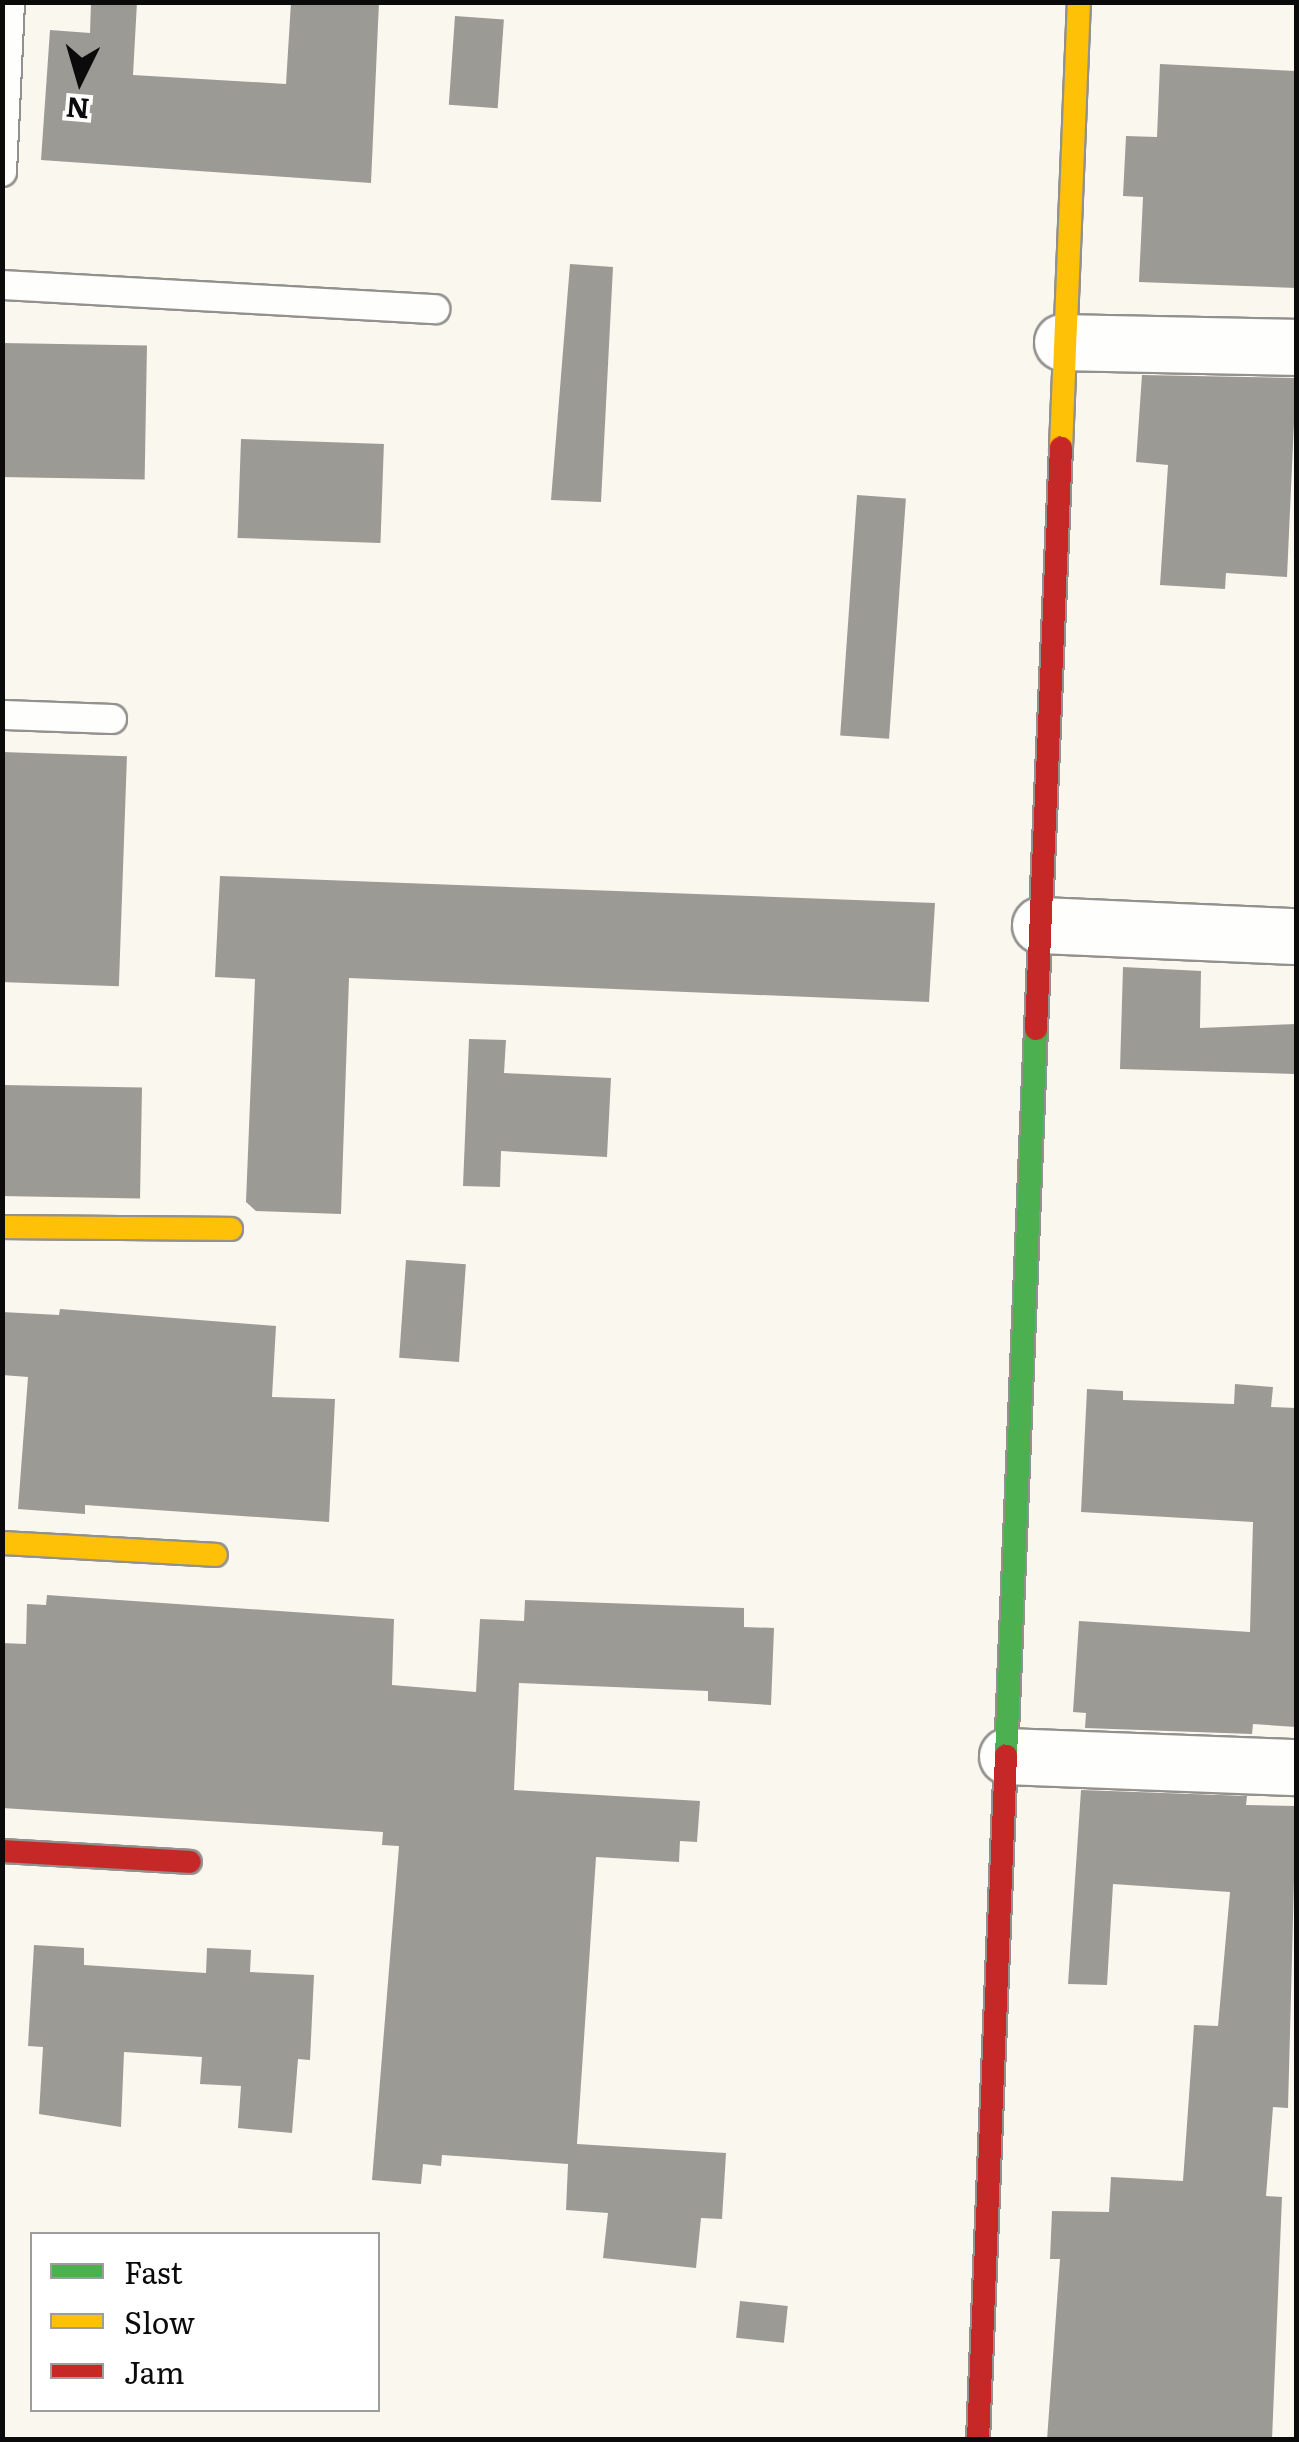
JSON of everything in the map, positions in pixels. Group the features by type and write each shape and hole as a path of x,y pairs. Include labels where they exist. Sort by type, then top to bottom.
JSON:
{"street":[{"path":"978,2440 1078,2"},
{"path":"1062,342 1296,347"},
{"path":"1040,926 1296,936"},
{"path":"2,1227 230,1230"},
{"path":"2,1543 216,1555"},
{"path":"1007,1756 1296,1767"},
{"path":"2,1851 190,1862"}],"lane":[{"path":"2,172 10,2"},
{"path":"2,285 436,309"},
{"path":"2,715 112,719"}],"building":[{"path":"91,2 137,2 133,75 286,84 291,2 379,2 371,183 41,160 50,30 90,33"},
{"path":"455,16 504,19 498,108 449,105"},
{"path":"1160,64 1296,71 1296,288 1139,282 1143,197 1123,196 1126,136 1157,137"},
{"path":"570,264 613,267 601,502 551,500"},
{"path":"2,343 147,346 145,480 2,477"},
{"path":"1142,375 1296,378 1287,577 1226,573 1225,589 1160,585 1168,465 1136,462"},
{"path":"241,439 384,444 380,543 238,538"},
{"path":"857,495 906,498 889,739 840,735"},
{"path":"2,752 127,756 119,986 2,982"},
{"path":"220,876 935,903 929,1002 349,978 341,1214 256,1211 246,1202 255,979 215,977"},
{"path":"1123,967 1201,971 1200,1028 1296,1024 1296,1074 1120,1069"},
{"path":"469,1039 506,1040 504,1073 611,1078 607,1157 501,1151 500,1187 463,1186"},
{"path":"2,1085 142,1087 140,1198 2,1196"},
{"path":"406,1260 466,1264 459,1362 399,1358"},
{"path":"60,1309 276,1326 272,1397 335,1399 329,1522 85,1505 85,1514 18,1509 28,1377 2,1375 2,1312 59,1315"},
{"path":"1235,1384 1273,1387 1271,1407 1296,1408 1296,1727 1253,1724 1252,1734 1085,1728 1086,1713 1073,1712 1079,1621 1250,1632 1253,1522 1081,1512 1087,1389 1123,1391 1123,1400 1234,1404"},
{"path":"47,1595 394,1619 392,1685 476,1692 480,1619 524,1621 525,1600 744,1608 744,1627 774,1628 771,1705 708,1701 708,1691 519,1683 514,1790 700,1801 697,1842 680,1841 679,1862 596,1857 577,2144 726,2153 722,2219 701,2218 696,2268 603,2258 608,2213 566,2210 568,2164 442,2155 441,2166 423,2164 421,2184 372,2180 399,1846 382,1845 383,1832 2,1808 2,1643 26,1644 27,1604 46,1605"},
{"path":"1081,1790 1247,1796 1246,1805 1296,1806 1288,2108 1273,2107 1266,2196 1282,2197 1272,2440 1047,2440 1060,2259 1050,2259 1052,2211 1109,2212 1111,2177 1183,2181 1194,2025 1218,2026 1230,1892 1113,1884 1107,1985 1068,1984"},
{"path":"34,1945 84,1948 84,1965 206,1973 207,1948 251,1950 250,1972 314,1975 310,2060 298,2059 292,2133 238,2128 241,2086 200,2084 202,2057 124,2052 121,2127 39,2114 43,2047 28,2046"},
{"path":"740,2301 788,2306 784,2343 736,2338"}],"traffic: fast":[{"path":"1006,1756 1036,1029"}],"traffic: slow":[{"path":"1061,448 1079,2"},
{"path":"2,1227 231,1229"},
{"path":"2,1543 216,1555"}],"traffic: jam":[{"path":"1036,1029 1061,448"},
{"path":"978,2440 1006,1756"},
{"path":"2,1851 190,1862"}]}
